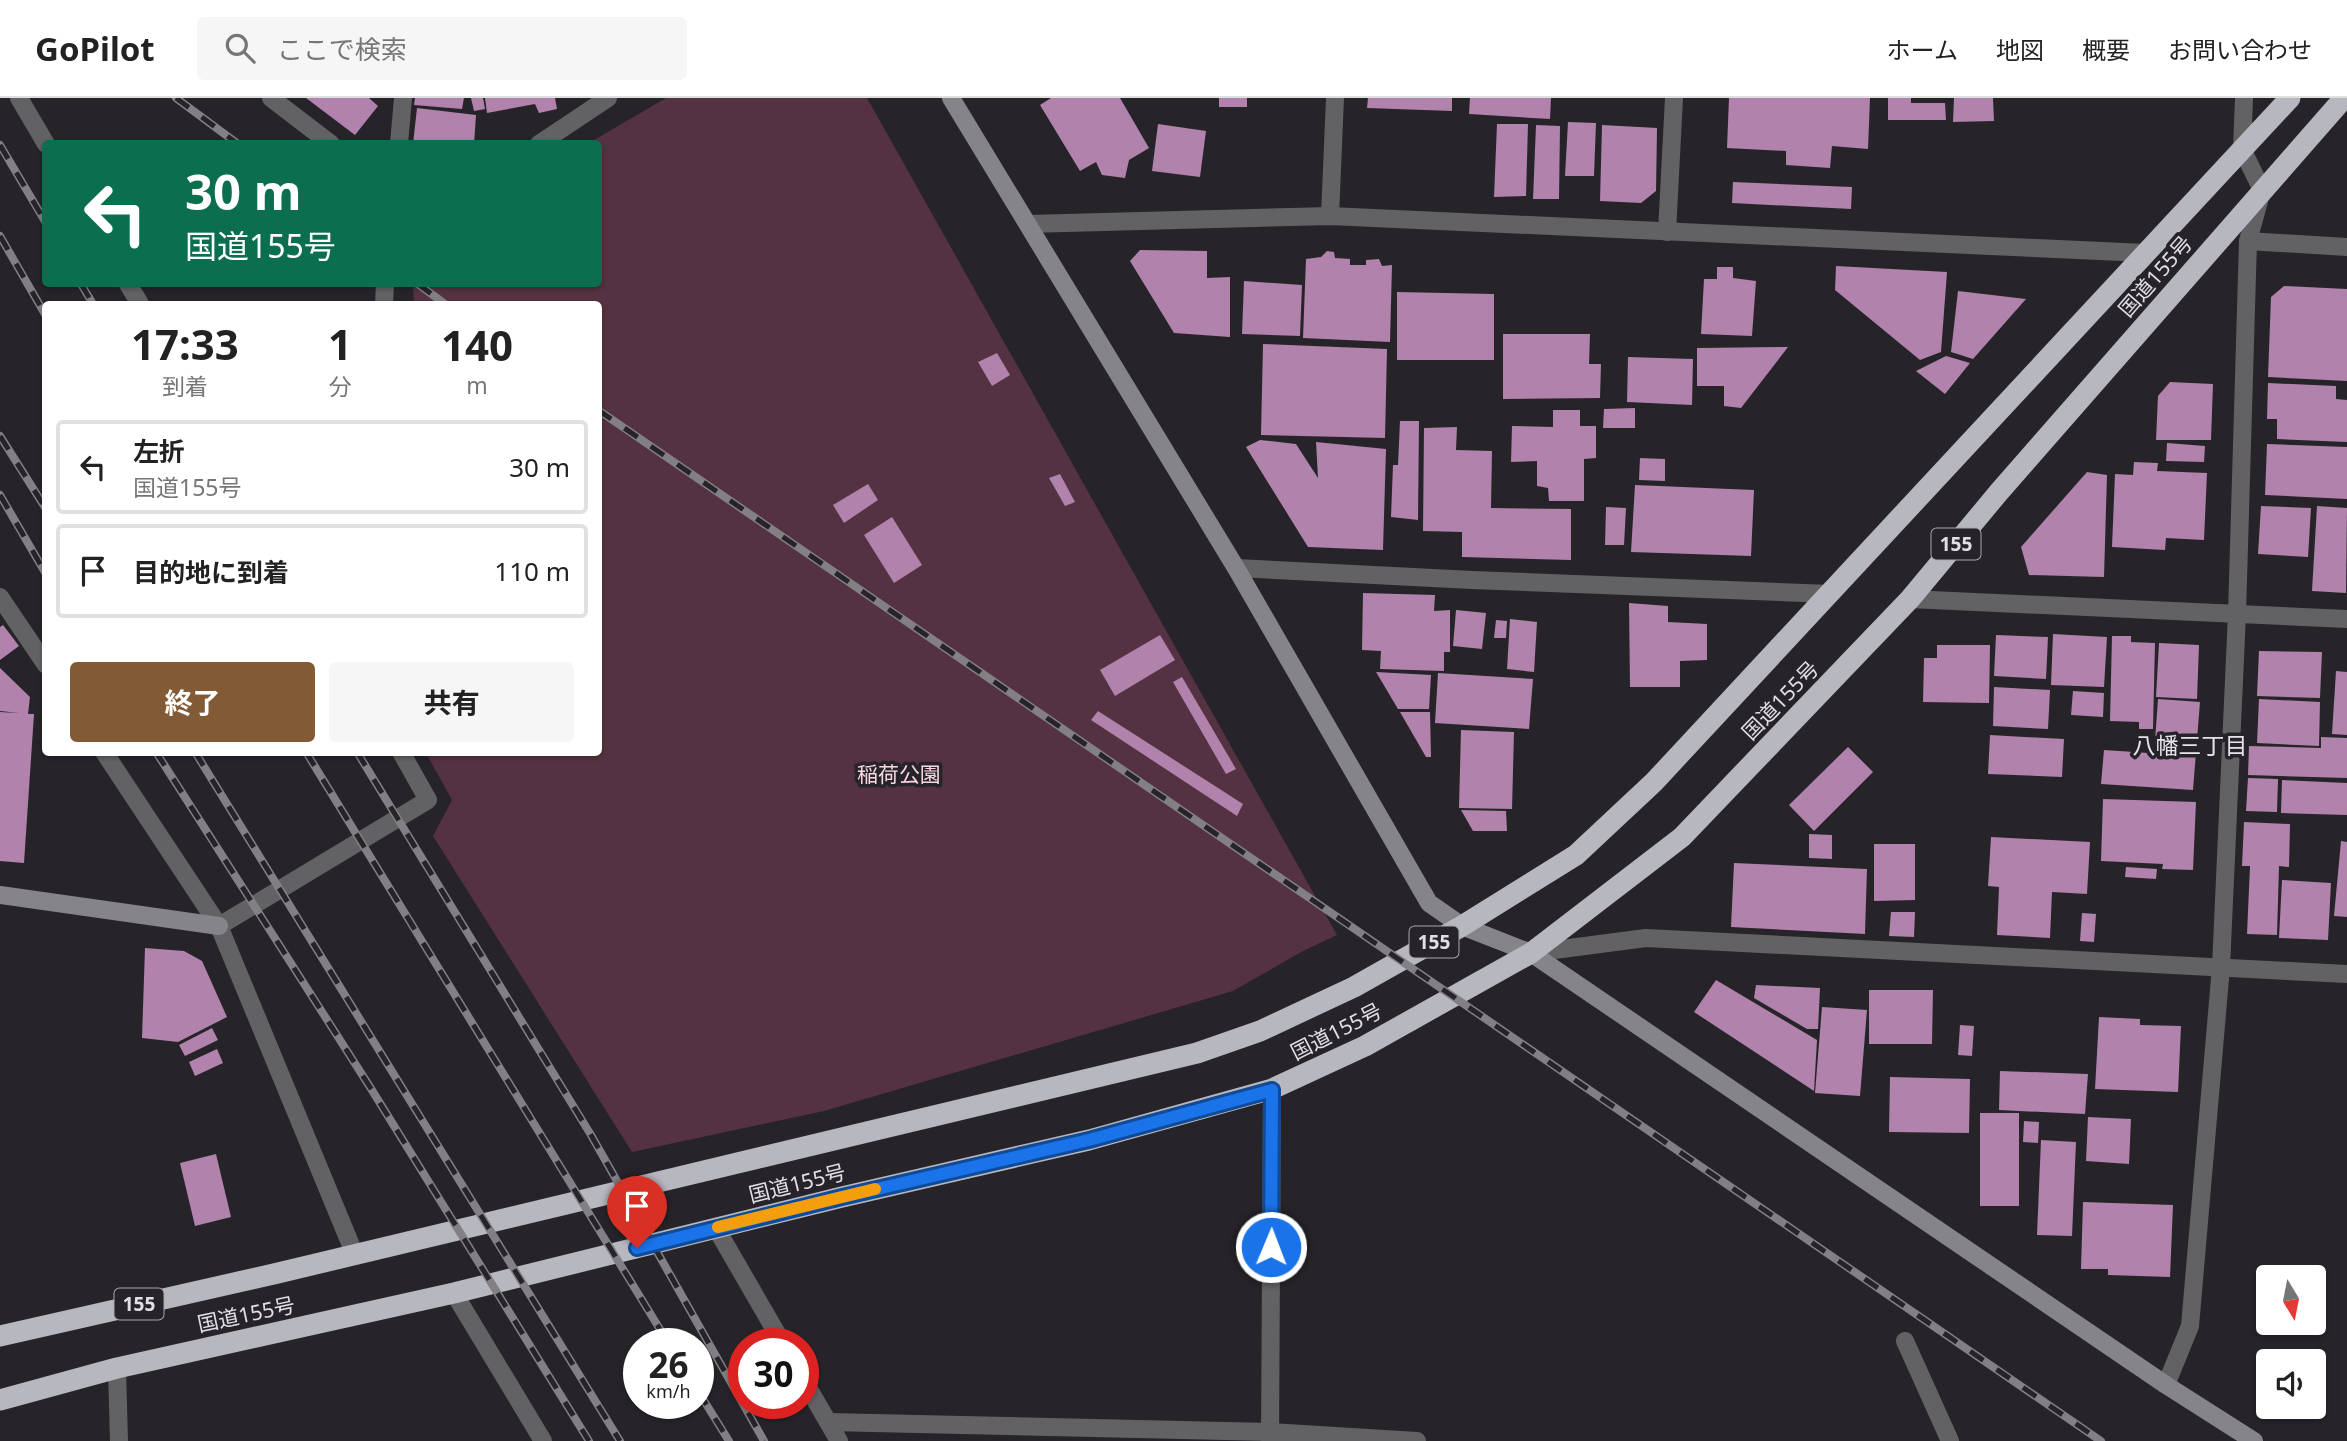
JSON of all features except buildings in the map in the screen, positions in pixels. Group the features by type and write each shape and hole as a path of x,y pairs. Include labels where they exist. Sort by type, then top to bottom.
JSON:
{"highway":[{"name":"国道155号","path":"0,1336 355,1255 1197,1054 1260,1031 1354,987 1462,926 1576,855 1654,782 2290,98"},
{"name":"国道155号","path":"0,1400 117,1368 454,1293 1089,1140 1272,1090 1365,1046 1531,953 1682,837 1910,599 1999,492 2344,98"}],"street":[{"path":"19,98 44,140"},
{"path":"271,98 326,140"},
{"path":"399,140 403,98"},
{"path":"545,140 608,98"},
{"path":"951,98 1236,568 1429,903 1462,926 1531,953 2166,1385 2254,1441"},
{"path":"1330,216 1335,98"},
{"path":"1667,232 1674,98"},
{"path":"2166,1385 2190,1326 2221,967 2248,241 2262,190 2242,149 2244,98"},
{"path":"1028,224 1330,216 2145,253"},
{"path":"2248,241 2347,247"},
{"path":"1236,568 1830,594"},
{"path":"0,597 42,659"},
{"path":"1910,599 2347,618"},
{"path":"107,756 219,926 355,1255"},
{"path":"0,895 219,926 428,800 403,756"},
{"path":"1531,953 1646,938 2347,974"},
{"path":"1270,1436 1272,1090"},
{"path":"716,1228 774,1328"},
{"path":"454,1293 543,1441"},
{"path":"1905,1341 1950,1441"},
{"path":"117,1368 119,1441"},
{"path":"819,1407 839,1441"},
{"path":"828,1422 1417,1441"}],"green space":[{"name":"稲荷公園","path":"666,98 867,98 1337,935 1233,991 824,1111 632,1152 433,836 452,800 428,756 602,756 602,301 414,301 413,287 602,287 602,140 594,140"}],"railway":[{"path":"176,98 233,140"},
{"path":"0,145 42,216"},
{"path":"0,236 42,309"},
{"path":"83,287 91,301"},
{"path":"422,287 441,301"},
{"path":"602,413 2101,1441"},
{"path":"0,436 42,503"},
{"path":"0,495 42,567"},
{"path":"159,756 370,1087 589,1441"},
{"path":"197,756 620,1441"},
{"path":"308,756 659,1328"},
{"path":"359,756 591,1135 764,1441"},
{"path":"714,1417 729,1441"}],"slow traffic":[{"path":"718,1227 875,1189"}],"district":[{"name":"八幡三丁目","path":"2190,745"}],"route":[{"path":"637,1248 1089,1140 1272,1090 1271,1247"}]}
